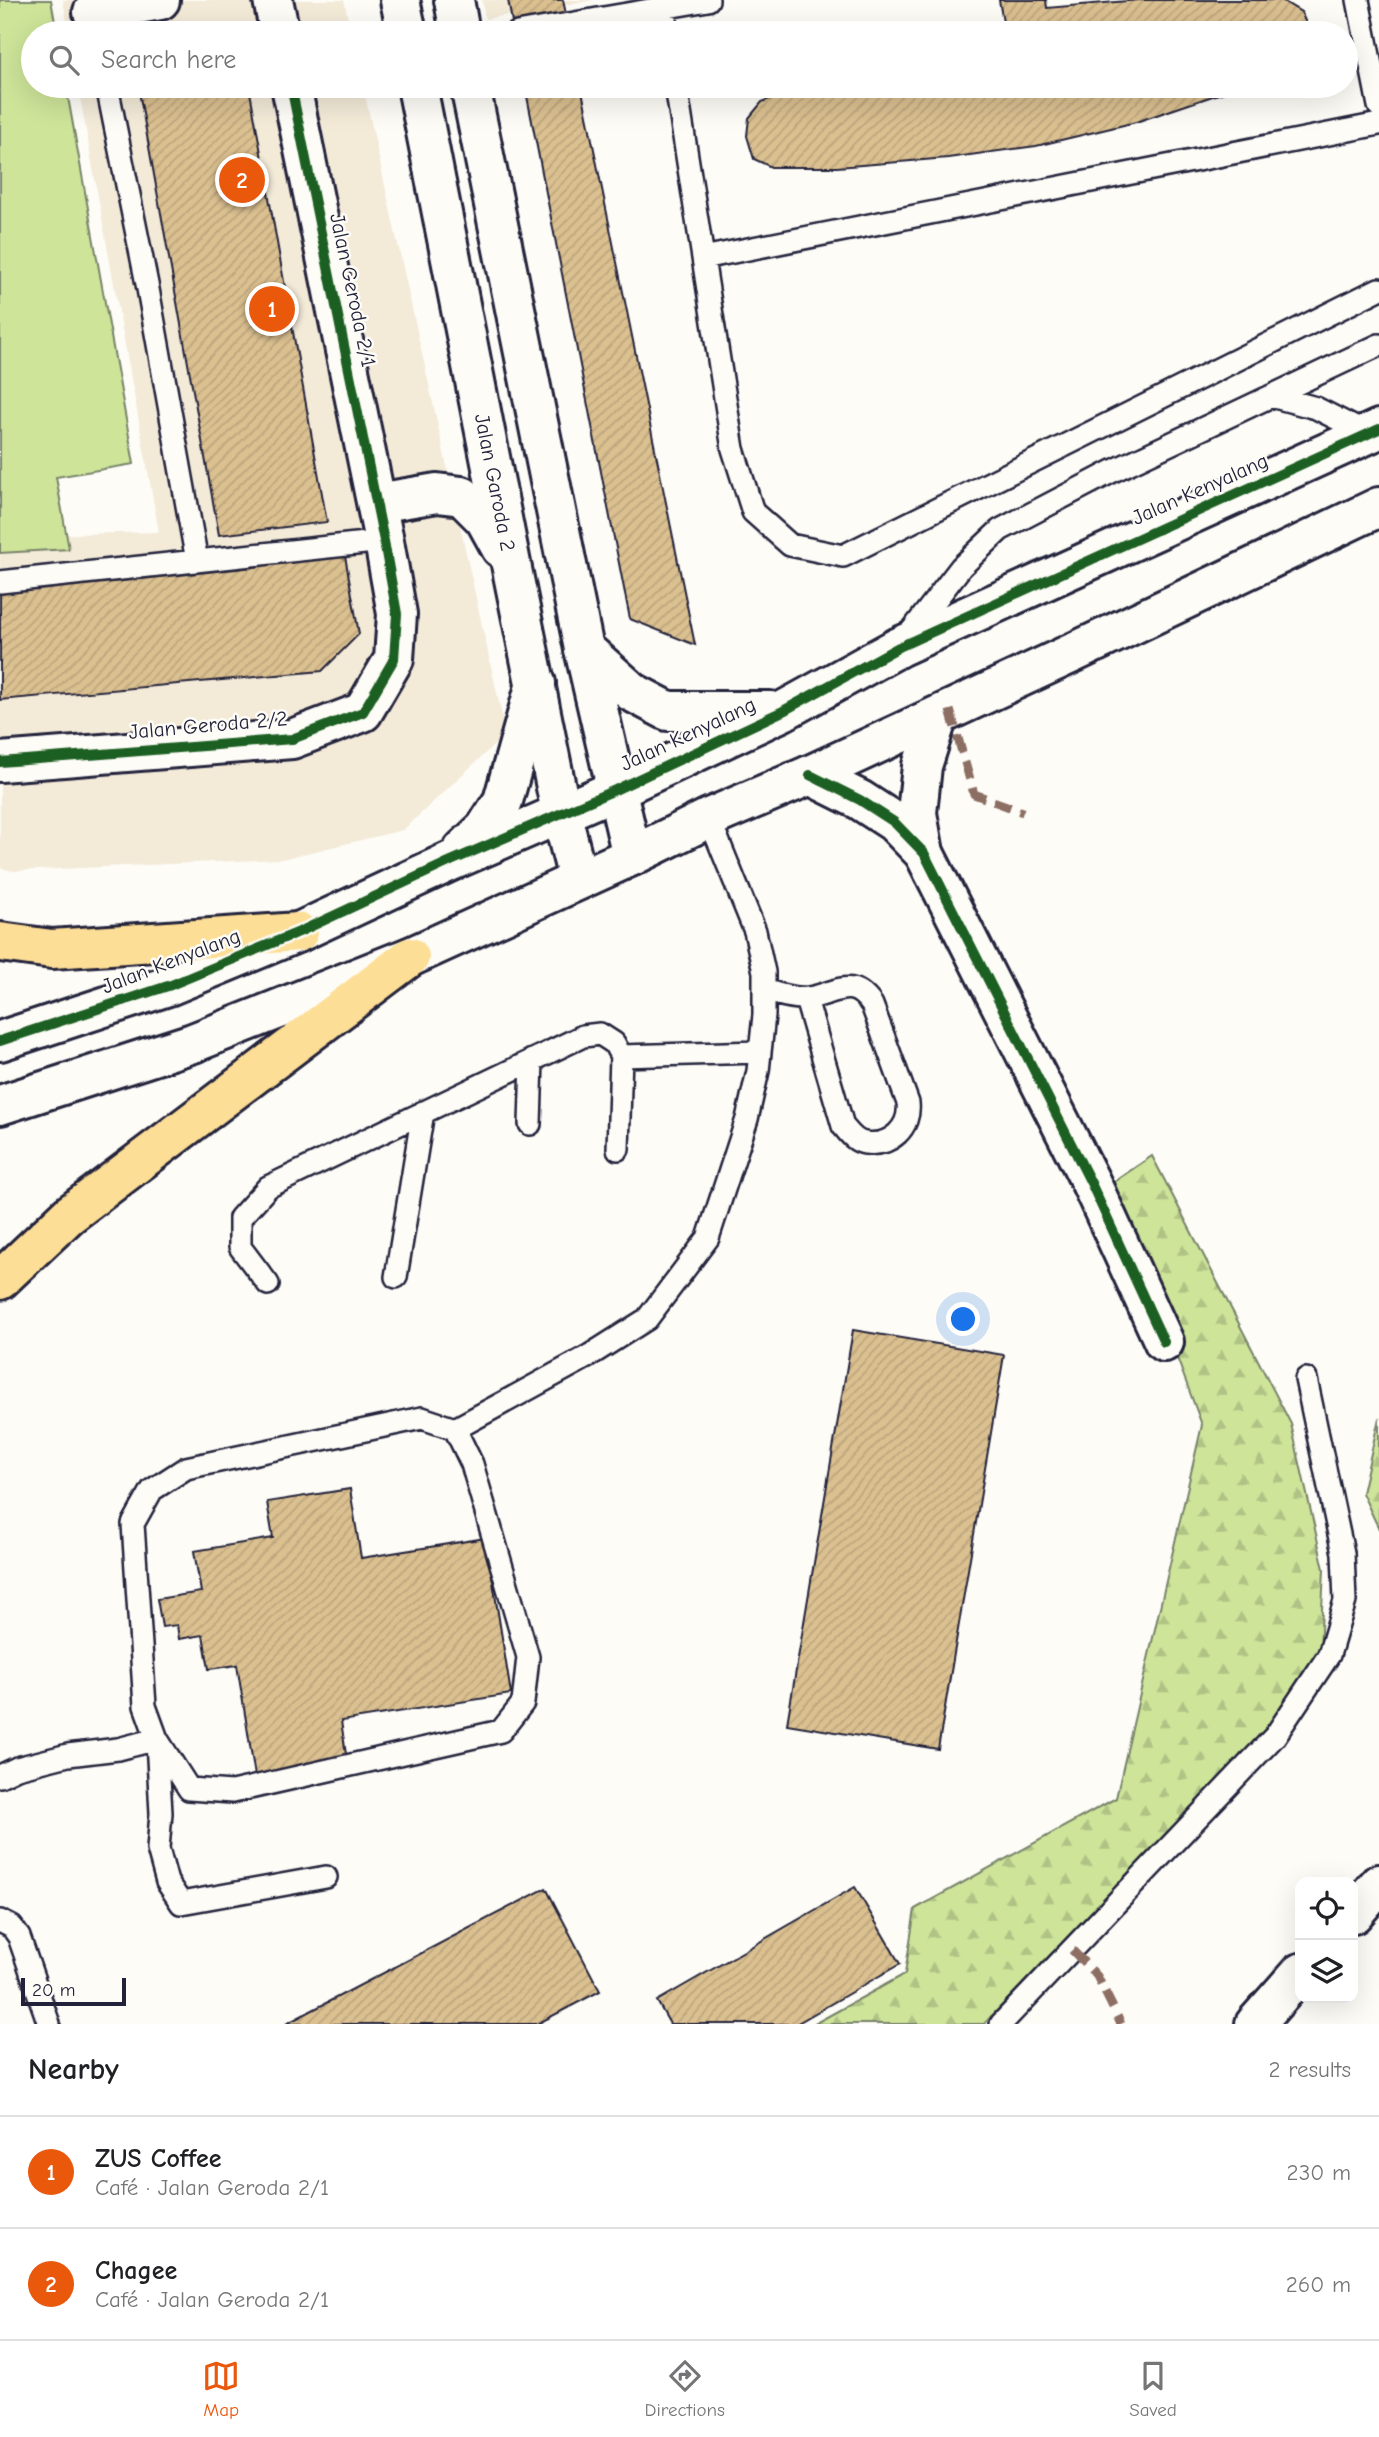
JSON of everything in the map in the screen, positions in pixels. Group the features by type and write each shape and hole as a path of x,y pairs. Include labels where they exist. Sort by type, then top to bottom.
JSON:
{"main road":[{"path":"0,942 52,949 299,932"},
{"path":"0,1280 69,1215 410,957"}],"street":[{"path":"93,15 160,0"},
{"path":"273,0 277,21"},
{"path":"400,0 404,21"},
{"path":"454,0 458,21"},
{"name":"Jalan Geroda 2/1","path":"293,98 377,503"},
{"name":"Jalan Garoda 2","path":"419,98 561,812 578,879"},
{"path":"472,98 584,649 632,856"},
{"name":"Jalan Kenyalang","path":"0,1041 171,985 299,932 783,711 899,647 1373,432"},
{"path":"377,503 437,493 462,496 485,519 512,569"},
{"name":"Jalan Geroda 2/2","path":"0,762 292,739 363,712 394,659 397,614 377,503"},
{"path":"0,1105 193,1043 410,957 709,818 810,775 1379,507"},
{"path":"584,649 632,692 668,711 783,711"},
{"path":"451,862 485,829 503,801 536,684"},
{"path":"923,853 917,813 922,765 937,716"},
{"path":"810,775 860,800 894,822 923,853 1091,1183 1164,1342"},
{"path":"1358,1908 1379,1884"},
{"path":"1255,2024 1295,1979"}],"lane":[{"path":"585,21 708,0"},
{"path":"1358,0 1379,106"},
{"path":"664,7 666,21"},
{"path":"109,98 148,289 197,561"},
{"path":"678,98 733,449 753,512 790,545 843,556 1379,289"},
{"path":"703,258 1379,124"},
{"path":"899,647 961,567 1000,530 1113,471 1379,345"},
{"path":"1271,396 1315,408 1373,432"},
{"path":"0,582 384,541"},
{"path":"326,1877 181,1903 167,1882 158,1849 161,1812 156,1739 145,1706 133,1524 152,1490 186,1468 422,1419 455,1429 587,1357 647,1319 708,1238 747,1119 758,1071 764,1015 764,972 755,931 709,818"},
{"path":"764,991 806,999 840,989 853,988 865,994 872,1005 908,1103 910,1116 904,1128 893,1136 879,1142 864,1143 851,1137 843,1126 806,999"},
{"path":"268,1284 240,1247 240,1218 268,1187 583,1036 600,1034 614,1043 621,1056 618,1149"},
{"path":"621,1056 759,1052"},
{"path":"530,1124 532,1060"},
{"path":"396,1278 424,1112"},
{"path":"1001,2024 1275,1736 1329,1655 1345,1601 1343,1553 1306,1379"},
{"path":"156,1739 189,1789 232,1792 501,1731 523,1703 528,1657 472,1464 455,1429"},
{"path":"0,1776 17,1768 68,1755 118,1749 156,1739"},
{"path":"0,1921 12,1927 19,1937 49,2024"}],"shaded area":[{"path":"63,0 344,0 348,21 67,21"},
{"path":"482,0 594,0 485,19"},
{"path":"80,98 366,98 506,734 403,830 282,859 13,871 0,868 0,536 159,532"}],"green space":[{"path":"0,0 51,0 55,21 21,21 21,98 68,98 134,464 56,477 69,549 0,553"},
{"path":"1152,1156 1291,1424 1324,1569 1320,1650 1259,1739 984,2024 814,2024 905,1974 915,1909 1116,1798 1202,1425 1112,1183"},
{"path":"1379,1418 1379,1529 1362,1493"}],"building":[{"path":"508,0 563,0 567,21 512,21"},
{"path":"999,0 1046,0 1047,8 1139,0 1281,0 1301,12 1305,21 1003,21"},
{"path":"140,98 251,98 327,522 219,535"},
{"path":"527,98 583,98 695,645 630,619"},
{"path":"772,98 1207,98 1136,122 1036,146 948,158 837,167 771,167 754,159 747,136 749,118 762,102"},
{"path":"345,556 359,634 322,671 0,700 0,589"},
{"path":"853,1330 1004,1355 938,1749 787,1724"},
{"path":"350,1489 361,1558 486,1538 511,1694 341,1721 347,1761 255,1776 237,1665 209,1669 203,1635 179,1639 177,1625 162,1627 157,1599 201,1592 194,1551 273,1538 267,1502"},
{"path":"855,1887 900,1964 796,2024 670,2024 657,2001"},
{"path":"546,1888 600,1991 537,2024 286,2024"}],"marked path":[{"path":"950,710 974,794 1023,812"},
{"path":"1072,1950 1097,1976 1121,2024"}],"cycle path":[{"path":"0,762 292,739 363,712 394,659 397,614 384,541 293,98"},
{"path":"0,1041 171,985 299,932 783,711 899,647 1379,429"},
{"path":"810,775 860,800 894,822 924,853 1091,1183 1164,1342"}],"place":[{"name":"Chagee","path":"242,180"},
{"name":"ZUS Coffee","path":"272,309"}]}
